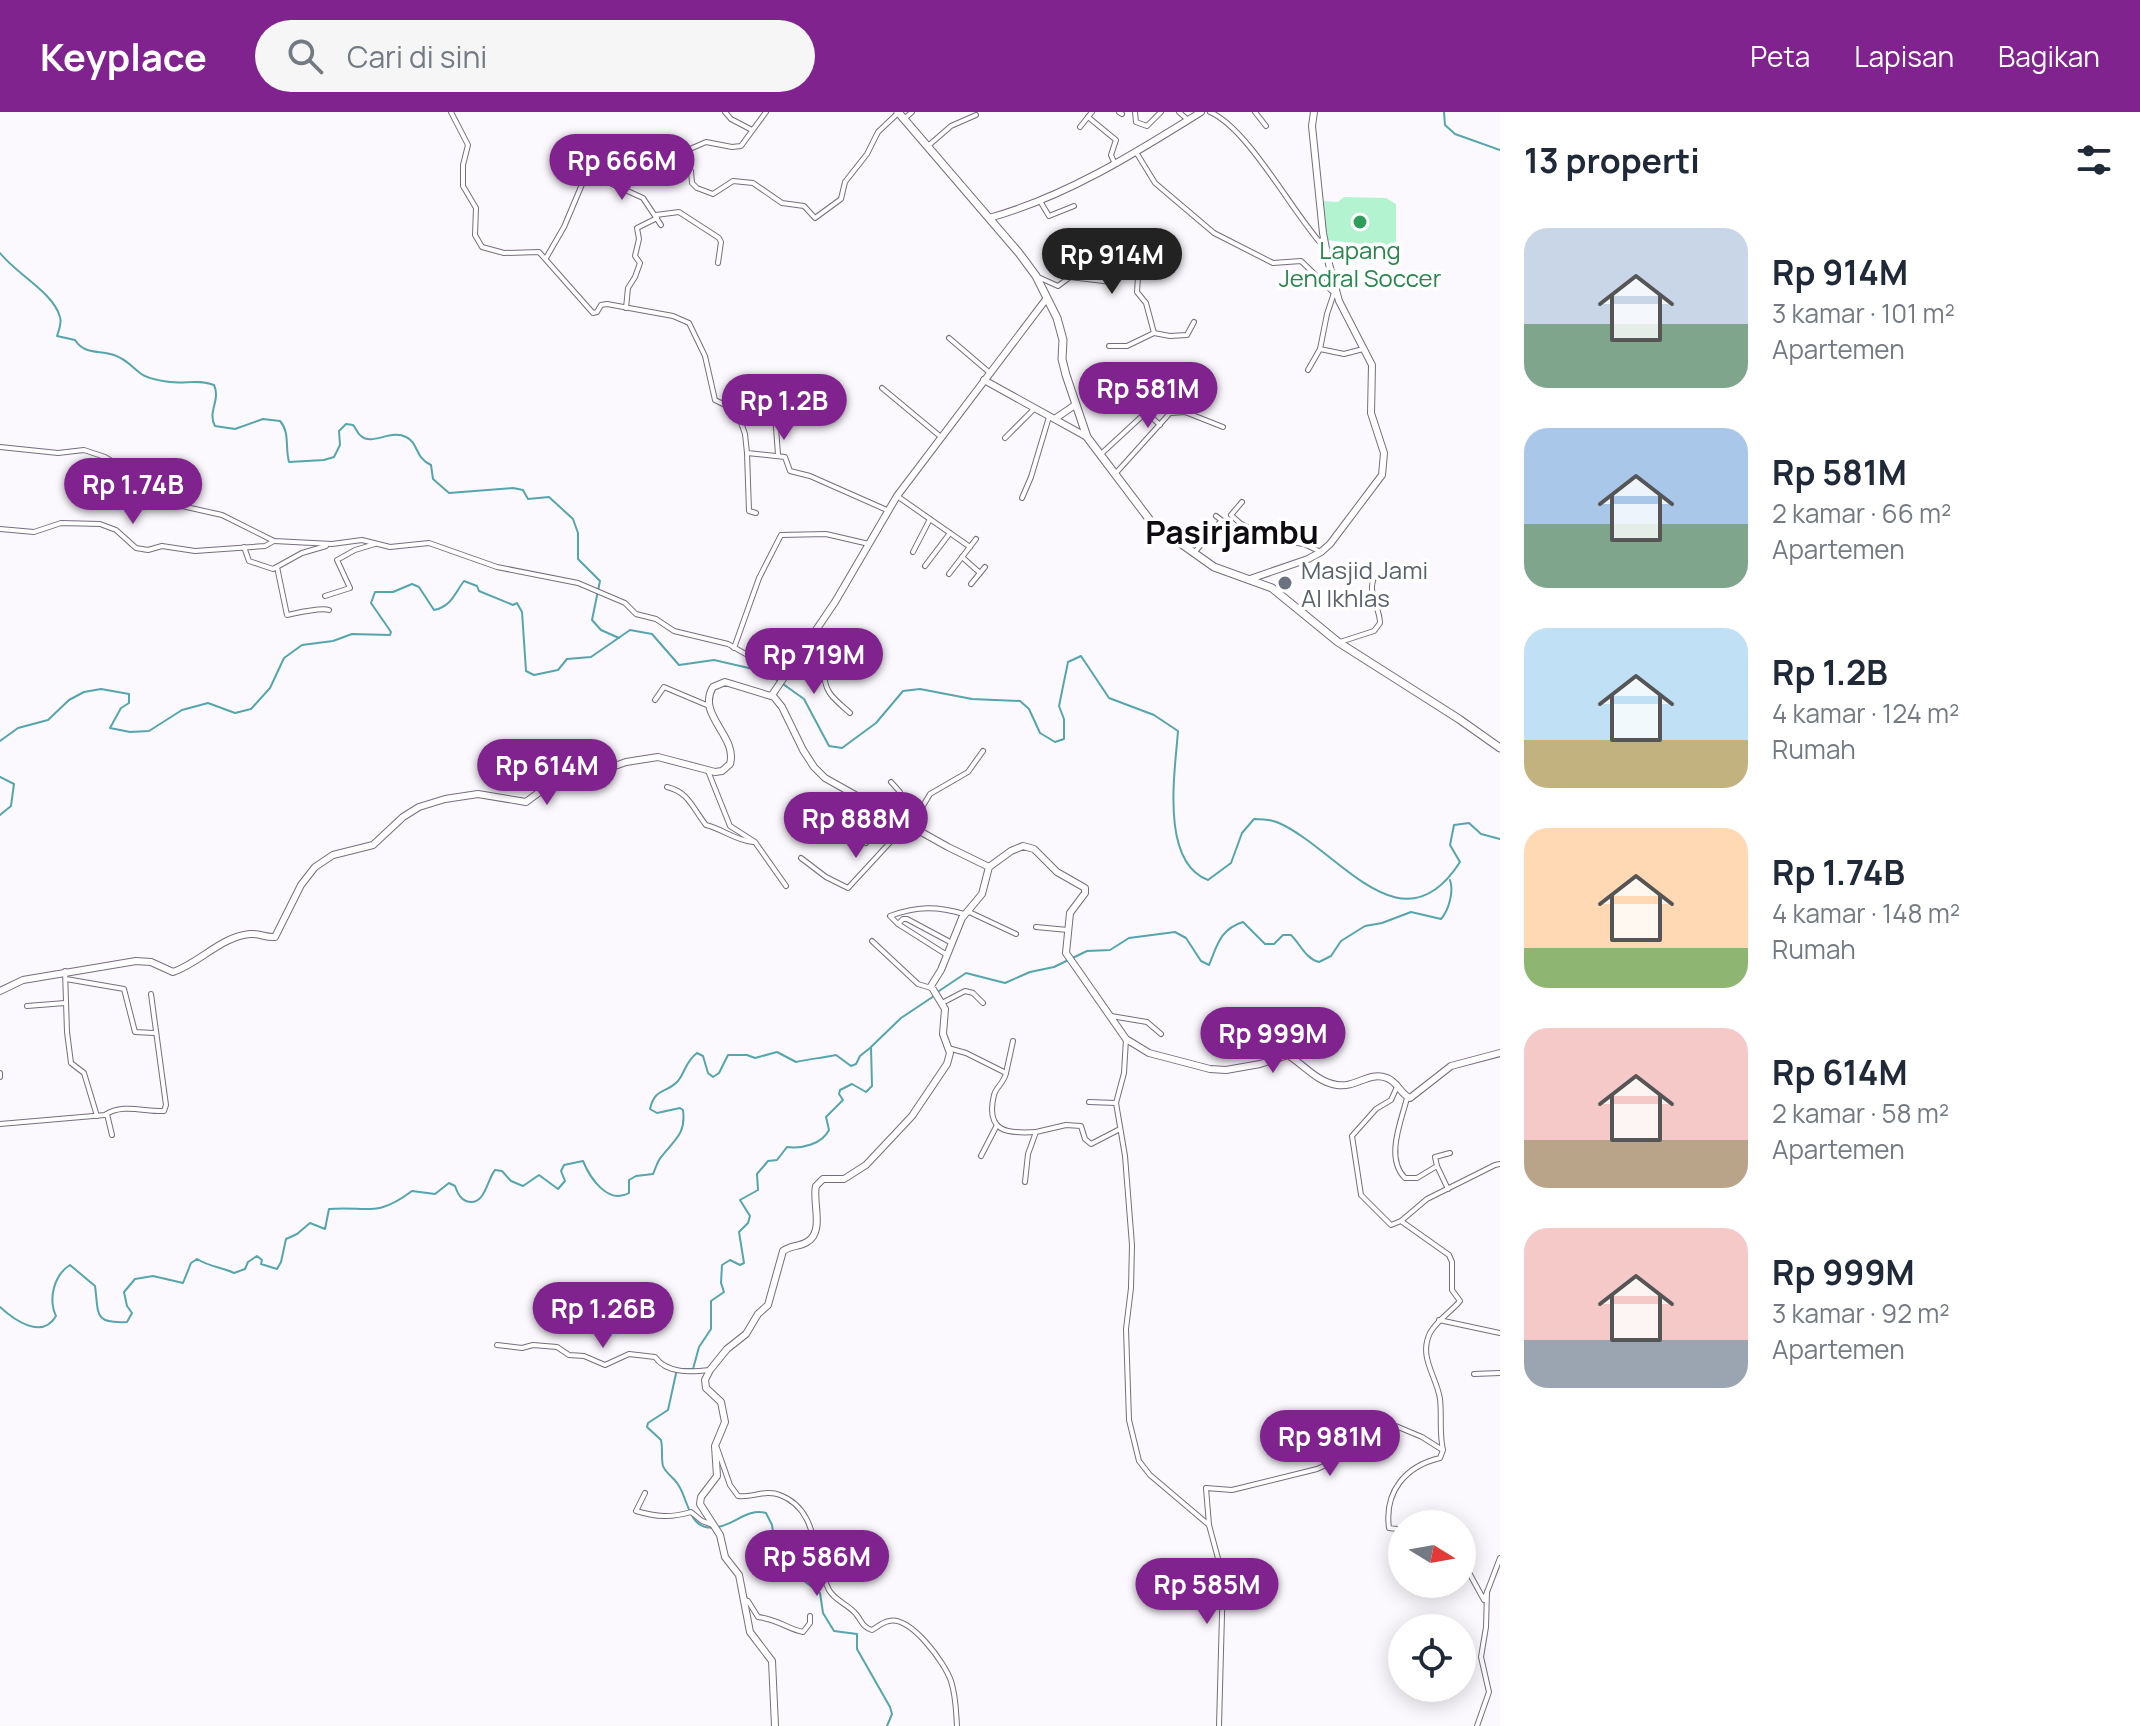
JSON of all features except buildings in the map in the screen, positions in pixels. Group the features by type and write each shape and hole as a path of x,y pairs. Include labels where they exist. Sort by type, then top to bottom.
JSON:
{"highway":[{"path":"900,114 1036,276 1060,329 1062,359 1087,437 1152,523 1214,567 1272,588 1338,642 1500,748"}],"main road":[{"path":"989,218 1040,201 1115,164 1201,112"},
{"path":"1250,579 1321,552 1384,471 1384,453 1371,413 1372,365 1335,292 1326,248 1312,126 1314,112"},
{"path":"772,695 801,655 887,510 1047,298"},
{"path":"984,380 1087,437"},
{"path":"1053,416 1075,405"},
{"path":"0,991 16,982 140,961 173,972 233,939 249,934 275,937 301,885 321,862 333,855 373,845 403,817 431,802 478,794 526,802 557,779 658,757 708,771 727,768 732,754 709,706 709,693 713,687 725,682 772,695 782,707 788,724 814,767 825,778 989,867"},
{"path":"775,1726 772,1661 750,1632 739,1575 725,1557 716,1526 700,1504 701,1497 717,1476 715,1446 725,1422 721,1402 705,1386 710,1370 727,1349 746,1334 758,1314 768,1305 783,1251 812,1237 817,1213 816,1186 823,1179 848,1177 882,1149 912,1116 947,1064 950,1053 944,1038 945,1009 932,990 966,912 982,894 989,867 1023,846 1034,849 1065,877 1086,889 1070,913 1068,957 1126,1039 1149,1053 1210,1069 1239,1069 1288,1055 1327,1082 1352,1085 1374,1075 1390,1079 1407,1098 1414,1097 1451,1066 1500,1053"}],"street":[{"path":"451,112 468,145 462,178 466,194 476,208 474,227 477,242 482,247 504,253 534,250 545,258 593,313 603,304 673,316 689,323 705,356 715,400 735,410 739,417 747,453 749,511 756,513"},
{"path":"725,112 731,119 752,130"},
{"path":"545,258 564,227 583,182 619,158 635,154 674,156 706,142 737,147 744,143 766,112"},
{"path":"674,156 692,173 692,183 697,188 713,194 733,181 753,183 782,203 804,206 815,218 841,199 845,182 867,154 878,132 900,114 912,112"},
{"path":"1080,127 1092,112"},
{"path":"1135,112 1136,122 1147,126 1161,112"},
{"path":"1179,112 1188,120"},
{"path":"1210,112 1226,123 1258,158 1326,248"},
{"path":"1255,112 1266,126"},
{"path":"928,146 951,126 976,115"},
{"path":"1088,117 1116,140 1111,155 1115,164"},
{"path":"1136,152 1155,183 1209,229 1273,263 1301,261 1335,292 1320,349 1308,370"},
{"path":"601,171 612,184 643,198 661,225"},
{"path":"1040,201 1049,216 1074,206"},
{"path":"626,308 628,288 640,263 635,256 639,239 637,228 657,217 679,212 719,238 718,263"},
{"path":"1036,276 1058,286 1070,277 1117,281 1134,270 1138,277 1137,292 1146,303 1154,333"},
{"path":"1109,346 1127,346 1154,333 1187,335 1194,322"},
{"path":"949,338 990,373"},
{"path":"1320,349 1344,354 1363,349"},
{"path":"882,388 941,437"},
{"path":"778,456 775,413 793,415 826,392"},
{"path":"1099,456 1154,405 1147,392"},
{"path":"1005,438 1036,407"},
{"path":"1114,475 1170,413 1181,412 1223,427"},
{"path":"1147,413 1160,425"},
{"path":"1022,498 1053,416"},
{"path":"0,447 58,453 84,450 105,457 124,468 164,502 222,515 274,541"},
{"path":"747,453 787,457 790,471 810,476 887,510"},
{"path":"897,496 970,547"},
{"path":"1242,502 1231,515 1241,524 1270,539 1304,544 1321,552"},
{"path":"1216,516 1234,529 1241,524"},
{"path":"913,552 930,519"},
{"path":"1193,554 1221,521"},
{"path":"0,529 34,532 61,523 100,524 111,527 133,546 144,549 168,546 195,551 265,546 274,541 290,540 332,544"},
{"path":"925,566 950,533"},
{"path":"736,642 759,578 781,535 826,534 869,544"},
{"path":"949,574 976,539"},
{"path":"244,546 249,561 270,569 302,553 356,540 390,547 429,543 497,567 578,583 625,603 636,614 672,630 736,642 785,677"},
{"path":"325,596 350,588 337,560 355,550 378,544"},
{"path":"962,557 980,573"},
{"path":"277,567 287,615 324,608 329,610"},
{"path":"971,584 985,567"},
{"path":"1338,642 1377,629 1381,618 1373,597 1375,576"},
{"path":"801,655 825,671 824,681 829,694 850,713"},
{"path":"655,700 664,687 709,706"},
{"path":"801,858 826,877 848,888 909,825 930,794 968,772 983,751"},
{"path":"708,771 730,826 755,842 786,886"},
{"path":"866,843 890,815 900,792 891,782"},
{"path":"667,787 679,790 688,797 706,825 720,828 738,840 755,842"},
{"path":"947,955 890,916 922,907 938,907 966,912 1016,934"},
{"path":"898,924 904,918 952,943"},
{"path":"1036,927 1068,930"},
{"path":"872,941 918,984 932,990"},
{"path":"97,1116 84,1073 71,1063 65,975 124,989 135,1032 154,1033"},
{"path":"941,1002 965,991 973,993 983,1003"},
{"path":"0,1124 97,1116 127,1108 165,1110 151,994"},
{"path":"27,1006 65,1003"},
{"path":"1111,1016 1147,1022 1161,1034"},
{"path":"1126,1039 1124,1073 1116,1103 1129,1188 1132,1245 1125,1357 1133,1443 1139,1461 1150,1475 1209,1525"},
{"path":"1013,1041 1003,1083 994,1093 993,1117 997,1125 1008,1133 1081,1126 1085,1139 1091,1144 1120,1129"},
{"path":"948,1048 975,1057 1006,1073"},
{"path":"1398,1085 1391,1100 1376,1109 1352,1138 1361,1195 1391,1225 1401,1221 1427,1199 1500,1164"},
{"path":"1407,1098 1395,1149 1400,1173 1405,1178 1413,1179 1437,1166"},
{"path":"1089,1102 1116,1103"},
{"path":"107,1114 112,1135"},
{"path":"981,1156 997,1125"},
{"path":"1025,1182 1028,1154 1036,1132"},
{"path":"1448,1189 1435,1157 1450,1153"},
{"path":"1390,1510 1394,1490 1409,1471 1426,1461 1440,1458 1443,1450 1440,1396 1427,1362 1426,1350 1430,1333 1439,1320 1459,1303 1451,1288 1452,1258 1401,1221"},
{"path":"1439,1320 1500,1333"},
{"path":"497,1345 560,1347 569,1355 588,1357 602,1364 631,1354 655,1357 661,1366 672,1369 710,1370"},
{"path":"1474,1374 1500,1373"},
{"path":"1219,1726 1223,1577 1209,1525 1206,1488 1232,1490 1317,1469 1328,1464 1372,1416 1443,1450"},
{"path":"715,1446 730,1485 738,1496 772,1492 797,1505 815,1538 827,1587 832,1595 855,1612 864,1627 872,1630 889,1620 895,1621 924,1639 951,1680 957,1726"},
{"path":"645,1493 636,1511 670,1518 691,1512 702,1521 716,1526"},
{"path":"1476,1587 1483,1600 1500,1558"},
{"path":"1477,1726 1489,1692 1481,1657 1487,1592"},
{"path":"744,1600 748,1601 758,1617 776,1619 798,1632 803,1632 810,1623 810,1616"}],"green space":[{"name":"Lapang Jendral Soccer","path":"1344,197 1386,198 1396,204 1396,241 1391,247 1326,240 1321,204 1323,201 1338,202"}],"waterway":[{"path":"1444,112 1445,125 1455,134 1500,150"},
{"path":"0,253 50,299 61,322 57,336 75,340 88,350 118,357 150,378 214,385 216,396 212,416 215,426 235,429 263,419 280,421 286,435 289,462 334,457 340,445 339,431 346,424 353,425 365,439 394,435 406,437 431,465 433,479 449,493 513,488 523,490 528,499 549,497 573,519 578,533 578,559 600,581 592,620 601,630 619,638"},
{"path":"0,741 18,728 48,720 69,700 84,692 101,689 129,694 129,703 121,708 110,728 130,732 149,731 182,710 208,703 235,713 251,709 270,688 284,658 302,645 333,641 352,634 390,635 371,603 375,592 393,592 412,584 419,587 434,610 449,603 464,581 477,586 479,591 513,605 517,603 522,612 526,671 534,675 558,670 567,659 591,657 630,630 652,634 679,665 714,660 766,672 778,681"},
{"path":"783,684 804,699 829,746 842,748 876,723 903,691 920,689 972,699 1020,701 1029,709 1040,733 1055,742 1064,739 1064,719 1059,706 1068,662 1081,656 1109,698 1154,715 1178,731 1174,791 1177,836 1183,855 1193,870 1208,880 1231,863 1242,833 1254,819 1279,823 1302,836 1370,887 1393,897 1416,898 1438,888 1460,862 1450,845 1454,825 1469,823 1481,834 1500,839"},
{"path":"0,777 14,784 11,806 0,815"},
{"path":"939,991 966,973 1005,983 1030,972 1054,967 1087,951 1110,950 1129,938 1175,932 1186,938 1201,961 1209,965 1224,934 1243,922 1265,944 1274,944 1283,935 1291,935 1307,954 1319,962 1331,956 1341,941 1365,926 1411,912 1441,919 1450,900 1450,880"},
{"path":"887,1726 892,1714 890,1707 857,1649 857,1634 834,1631 823,1613 820,1593 778,1561 772,1525 766,1513 747,1514 718,1527 701,1525 691,1515 677,1483 663,1466 661,1440 647,1427 648,1423 668,1410 677,1369 693,1369 699,1347 711,1329 711,1301 724,1292 722,1265 730,1260 740,1265 744,1263 739,1232 750,1216 740,1200 758,1190 757,1174 768,1161 777,1160 787,1147 811,1144 826,1135 829,1130 826,1117 843,1100 840,1090 852,1084 866,1092 872,1086 871,1047 901,1018 934,996"},
{"path":"0,1307 28,1325 43,1327 50,1323 56,1316 53,1302 56,1281 70,1265 95,1286 98,1310 103,1319 127,1322 132,1313 124,1292 135,1279 153,1276 183,1283 191,1263 197,1259 234,1273 245,1269 248,1262 257,1256 262,1260 261,1264 277,1269 286,1239 310,1223 325,1229 329,1209 380,1208 412,1191 435,1194 449,1183 455,1186 462,1199 472,1202 481,1197 495,1170 502,1171 511,1181 523,1186 539,1175 558,1189 565,1181 561,1171 564,1165 583,1161 601,1188 607,1193 621,1196 629,1193 629,1180 653,1174 660,1158 678,1136 683,1125 683,1110 657,1113 650,1109 655,1097 678,1081 697,1053 703,1056 708,1073 713,1077 719,1073 728,1055 755,1058 777,1052 796,1062 836,1055 851,1066 870,1048"}],"place":[{"name":"Lapang Jendral Soccer","path":"1360,222"},
{"name":"Masjid Jami Al Ikhlas","path":"1285,583"}],"district":[{"name":"Pasirjambu","path":"1232,532"}]}
